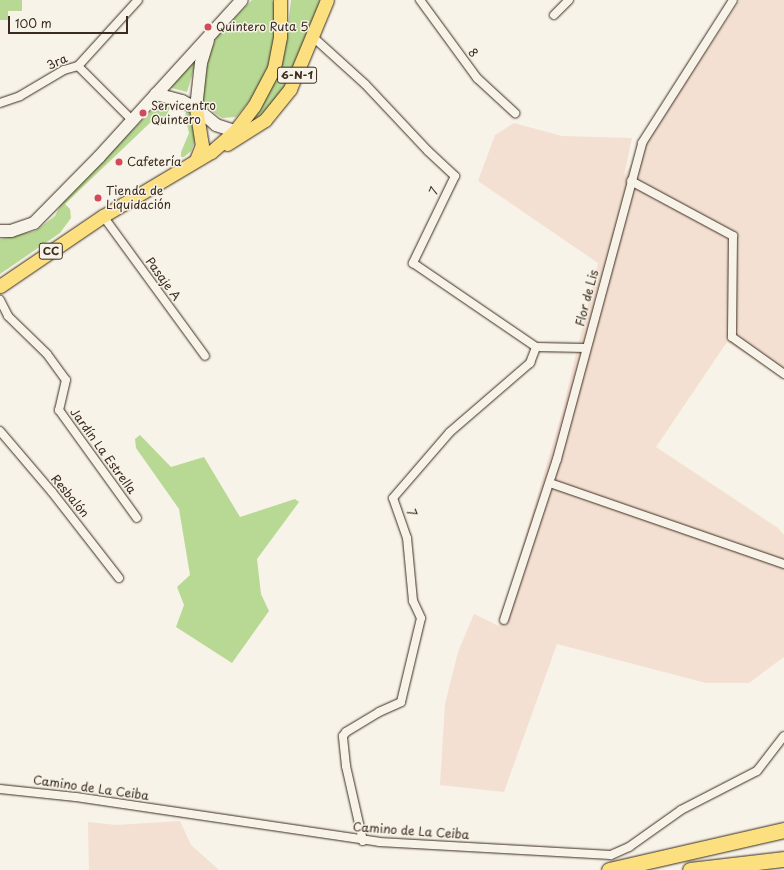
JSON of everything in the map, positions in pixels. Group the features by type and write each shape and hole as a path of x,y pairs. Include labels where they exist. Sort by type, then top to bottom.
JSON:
{"highway":[{"path":"611,870 784,830"},
{"path":"690,870 784,859"}],"main road":[{"path":"0,231 11,231 34,223 132,120 242,0"},
{"path":"156,94 196,108 216,125 240,133 274,68 280,37 280,0"},
{"name":"6-N-1","path":"240,133 274,111 290,89 313,37 327,0"},
{"path":"196,160 202,145 196,108 201,63 209,37"},
{"name":"CC","path":"0,286 102,216 211,152 240,133"}],"street":[{"path":"78,66 138,0"},
{"name":"8","path":"420,0 477,78 515,113"},
{"path":"554,15 569,0"},
{"name":"Flor de Lis","path":"504,620 550,484 642,143 733,0"},
{"name":"7","path":"313,37 365,84 428,151 455,176 413,263 536,347 530,363 450,432 393,498 407,538 413,601 421,618 404,698 398,704 346,732 343,736 346,766 363,840"},
{"name":"3ra","path":"0,103 20,96 64,70 78,66 132,120"},
{"path":"631,181 733,236 732,337 784,374"},
{"name":"Pasaje A","path":"102,216 205,356"},
{"name":"Jardín La Estrella","path":"0,300 8,316 47,354 66,380 59,410 138,518"},
{"path":"536,347 586,348"},
{"name":"Resbalón","path":"0,431 119,578"},
{"path":"550,484 784,564"},
{"name":"Camino de La Ceiba","path":"0,789 84,798 363,840 611,855 629,846 681,810 757,771 784,736"},
{"path":"611,870 629,846"}],"shaded area":[{"path":"740,0 784,0 784,377 727,342 656,447 778,528 784,535 784,657 749,683 706,683 557,644 504,792 440,785 445,704 458,652 474,614 499,626 562,412 598,263 478,181 495,135 514,123 562,136 632,138 624,176"},
{"path":"180,821 191,845 219,870 89,870 88,822 117,825"}],"green space":[{"path":"0,0 22,0 22,11 8,11 8,20 0,20"},
{"path":"252,0 272,0 275,6 275,43 268,67 255,94 236,117 222,118 206,107 202,100 208,58 217,36"},
{"path":"291,0 320,0 289,80 276,100 245,130 275,79 285,51"},
{"path":"197,58 187,92 168,87"},
{"path":"165,103 170,108 161,126 153,120 65,204 70,209 71,218 60,233 0,274 0,239 35,231 55,216 62,202 158,104"},
{"path":"186,111 189,112 197,135 191,151 184,157 181,157 181,152 189,133 185,117"},
{"path":"140,435 171,467 204,457 240,517 295,499 299,502 257,559 261,594 269,611 232,663 176,627 184,605 177,587 190,575 179,509 136,448 135,439"}],"place":[{"name":"Quintero Ruta 5","path":"208,27"},
{"name":"Servicentro Quintero","path":"143,113"},
{"name":"Cafetería","path":"119,162"},
{"name":"Tienda de Liquidación","path":"98,198"}]}
